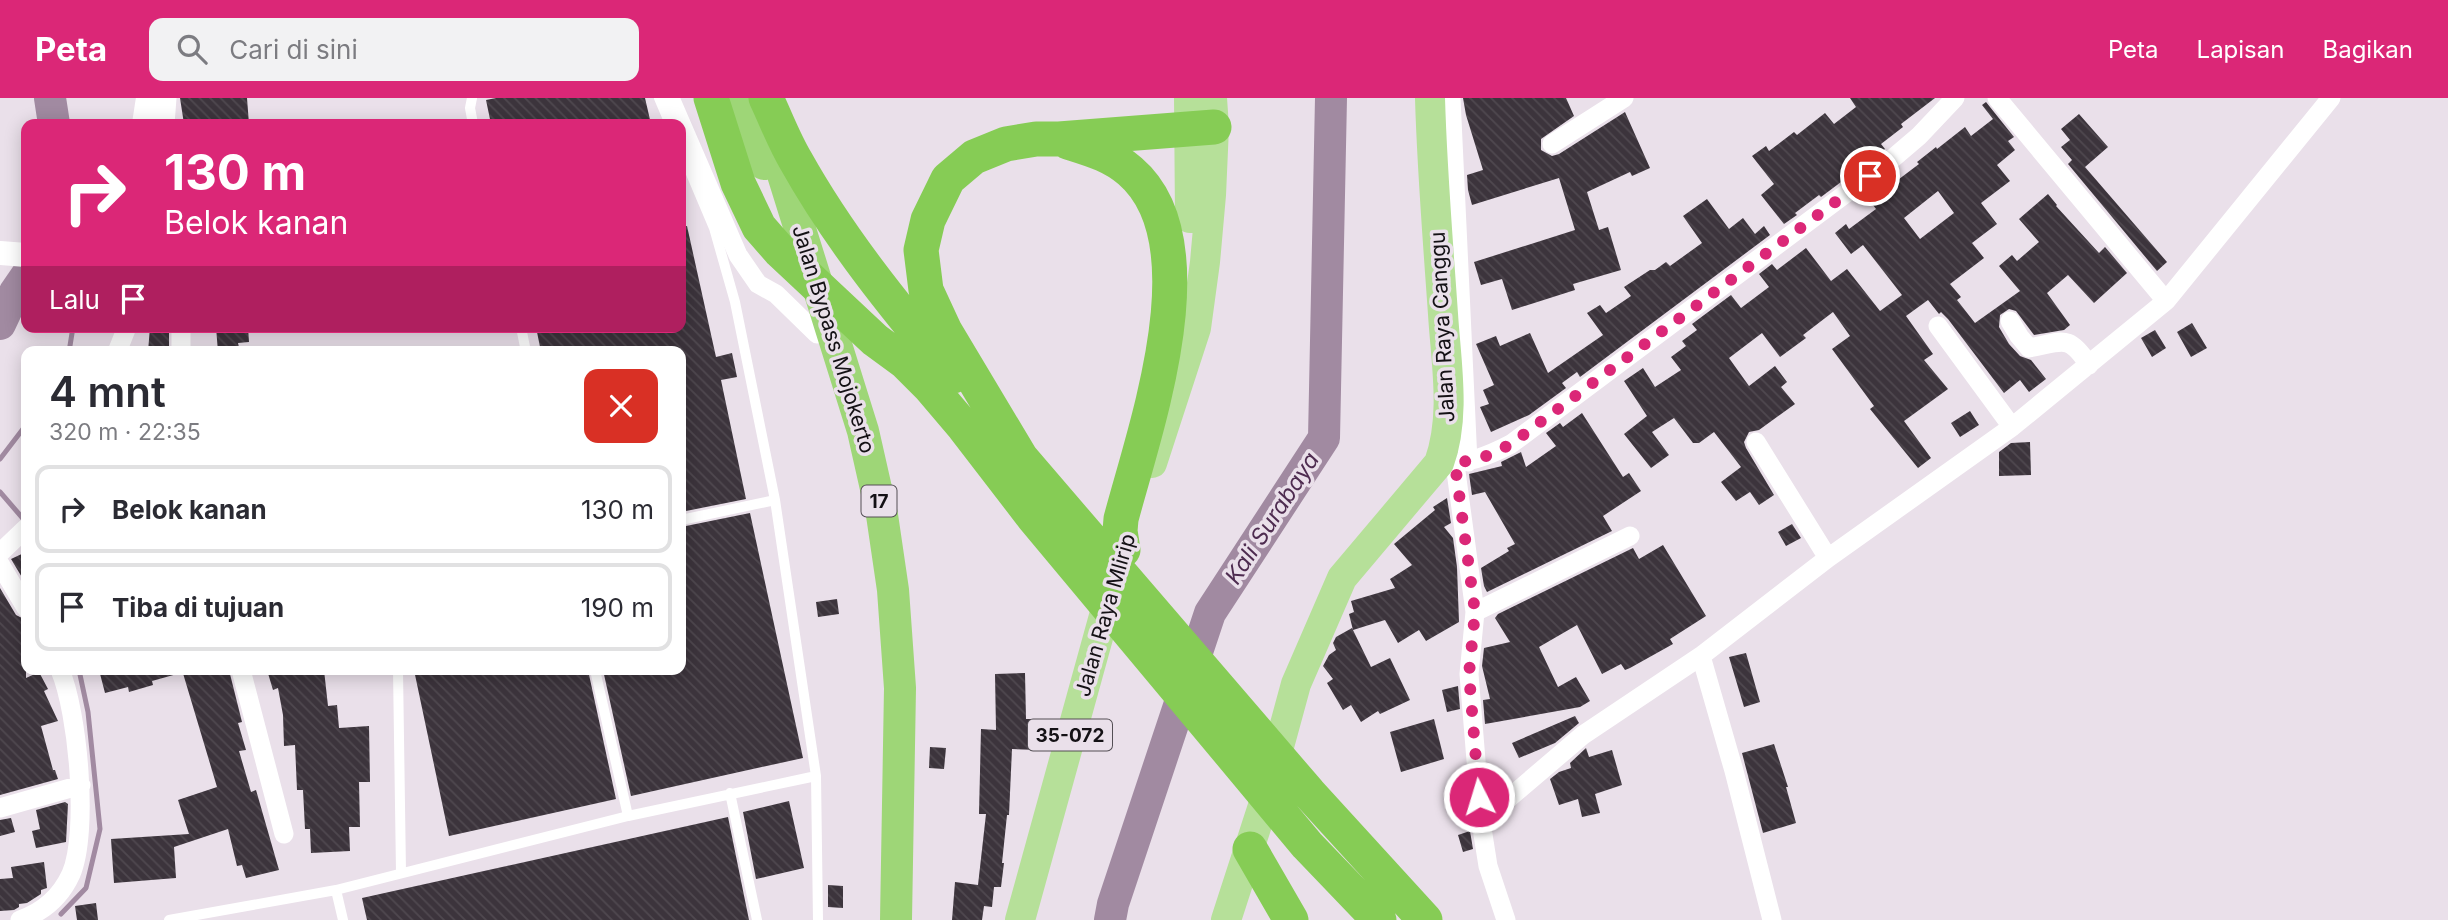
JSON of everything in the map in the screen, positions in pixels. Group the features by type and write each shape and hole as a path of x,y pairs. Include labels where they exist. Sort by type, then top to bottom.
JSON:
{"highway":[{"path":"711,98 738,183 759,227 780,251 875,340 905,362 930,387 1034,518 1307,845 1379,920"},
{"name":"Jalan Bypass Mojokerto","path":"742,98 817,334 856,472 869,558 879,656 882,725 879,920"},
{"name":"Jalan Bypass Mojokerto","path":"759,98 863,431 882,515 893,590 900,688 896,920"},
{"path":"766,98 795,159 842,235 892,303 1309,793 1425,920"},
{"path":"1028,464 945,331 926,290 921,250 928,220 947,178 974,157 1006,144 1036,139 1059,139 1201,113"},
{"path":"1059,139 1103,153 1131,172 1152,199 1167,244 1170,282 1168,328 1119,531 1123,550"},
{"path":"1250,849 1291,920"}],"main road":[{"name":"Jalan Raya Canggu","path":"1226,920 1250,849 1296,684 1342,579 1454,463 1447,440 1448,388 1430,98"},
{"name":"Jalan Raya Mlirip","path":"1020,920 1123,550 1196,328 1205,262 1201,113"}],"street":[{"path":"145,119 148,98"},
{"path":"165,119 167,98"},
{"path":"670,98 679,119"},
{"path":"1451,98 1454,463 1475,612 1469,674 1481,822 1488,866 1506,920"},
{"path":"1552,144 1625,98"},
{"path":"1454,463 1490,455 1511,444 1892,159 1919,136 1955,98"},
{"path":"1997,98 2166,301"},
{"path":"1481,822 1583,735 1701,656 1828,558 2012,427 2166,301 2330,98"},
{"path":"686,135 738,255 749,273 758,284 776,294 817,334"},
{"path":"2010,321 2029,348 2068,342 2080,351 2089,365"},
{"path":"1938,326 2012,427"},
{"path":"1756,442 1828,558"},
{"path":"0,553 21,534"},
{"path":"1475,612 1630,536"},
{"path":"0,564 21,600"},
{"path":"1701,656 1772,920"},
{"path":"20,920 46,908 70,874 78,848 81,785 69,702 61,675"},
{"path":"242,675 284,834"},
{"path":"0,808 81,785"}],"lane":[{"path":"472,98 472,119"},
{"path":"659,98 668,119"},
{"path":"686,162 725,262 775,500 816,776 818,920"},
{"path":"686,519 775,500"},
{"path":"398,675 401,872"},
{"path":"596,675 628,816"},
{"path":"169,920 336,890 628,816 816,776"},
{"path":"730,793 757,920"},
{"path":"336,890 343,920"}],"building":[{"path":"180,98 247,98 249,119 183,119"},
{"path":"645,98 650,119 490,119 486,100"},
{"path":"1463,98 1566,98 1574,116 1541,139 1541,150 1552,156 1625,112 1650,168 1632,176 1630,172 1587,192 1599,230 1608,227 1621,270 1573,284 1575,290 1512,310 1502,279 1481,285 1474,262 1575,230 1559,178 1472,205 1467,175 1483,170"},
{"path":"1850,98 1935,98 1901,124 1903,127 1881,144 1885,149 1821,197 1819,195 1784,224 1761,195 1774,184 1752,156 1766,146 1769,151 1794,132 1797,135 1825,113 1834,124 1856,107"},
{"path":"1986,102 2014,137 2008,141 2015,150 1997,165 2010,181 1981,203 1997,224 1972,243 1984,258 1950,284 1961,297 1957,300 1975,323 2020,291 1999,266 2012,255 2017,261 2039,242 2019,219 2048,194 2099,253 2105,247 2127,273 2094,303 2068,275 2047,293 2070,325 2064,330 2034,335 2016,311 2009,309 2000,315 1999,327 2009,344 2020,356 2031,360 2046,379 2029,392 2020,380 2004,393 1948,319 1941,312 1939,314 1928,300 1906,316 1933,354 1924,360 1948,389 1904,421 1931,458 1918,468 1870,409 1874,406 1832,349 1850,336 1833,312 1803,335 1806,338 1780,357 1762,333 1729,358 1749,386 1775,366 1787,382 1781,387 1795,404 1759,430 1749,432 1744,442 1774,495 1759,505 1750,492 1736,501 1721,482 1741,467 1714,432 1699,443 1693,443 1674,418 1652,432 1669,455 1651,468 1624,434 1647,416 1624,381 1643,368 1655,387 1681,370 1671,357 1686,346 1682,341 1697,330 1692,324 1731,295 1741,308 1769,287 1759,274 1772,264 1777,270 1806,248 1831,281 1847,269 1880,311 1902,295 1863,245 1851,254 1835,233 1846,224 1849,229 1876,209 1870,201 1919,164 1917,162 1936,147 1937,149 1965,127 1971,136 1993,119 1982,105","holes":["1938,191 1954,213 1920,239 1904,218"]},
{"path":"2079,114 2108,147 2085,167 2167,262 2157,271 2068,164 2072,160 2061,147 2070,140 2061,129"},
{"path":"1707,199 1729,229 1743,218 1755,234 1764,226 1770,235 1580,377 1577,372 1562,383 1566,388 1529,415 1491,432 1480,407 1489,404 1483,390 1494,385 1476,344 1496,336 1500,346 1530,333 1548,373 1603,335 1587,313 1600,305 1606,313 1631,296 1624,287 1666,262 1670,266 1702,243 1683,216"},
{"path":"686,226 716,357 732,353 737,377 721,380 746,499 686,511 686,346 540,346 537,333 686,333"},
{"path":"2192,323 2207,348 2191,357 2177,332"},
{"path":"2155,330 2166,348 2152,357 2141,338"},
{"path":"150,333 169,333 169,346 148,346"},
{"path":"216,333 248,333 249,342 238,343 239,346 218,346"},
{"path":"1970,411 1979,425 1960,437 1951,423"},
{"path":"1582,413 1623,477 1629,473 1641,491 1603,516 1612,531 1487,592 1481,568 1509,551 1507,548 1515,544 1485,492 1472,495 1469,474 1502,466 1501,462 1521,452 1526,467 1556,446 1546,433 1560,423 1563,427"},
{"path":"2030,442 2031,475 1999,476 1999,452 2011,443"},
{"path":"1447,498 1451,523 1444,527 1453,538 1459,622 1426,641 1419,630 1398,643 1385,620 1353,630 1349,614 1354,612 1351,601 1395,588 1390,579 1412,565 1394,544 1435,510 1433,507"},
{"path":"750,513 803,758 631,796 604,675 686,675 686,526"},
{"path":"1792,524 1801,538 1786,546 1778,532"},
{"path":"1663,545 1706,616 1670,639 1673,644 1630,668 1625,670 1621,664 1602,674 1577,625 1539,647 1558,687 1576,677 1590,701 1580,707 1485,724 1483,700 1490,699 1482,666 1484,648 1510,642 1495,618 1498,614 1633,548 1639,559"},
{"path":"21,554 21,576 11,559"},
{"path":"0,588 16,615 21,618 21,675 26,675 26,678 41,675 48,689 44,691 58,721 41,726 58,779 0,795"},
{"path":"837,599 839,614 818,617 816,602"},
{"path":"1352,628 1371,667 1390,658 1410,700 1380,714 1378,711 1361,722 1351,705 1343,710 1327,683 1333,679 1323,666 1329,655 1336,650 1333,643 1336,637"},
{"path":"1746,653 1760,702 1744,707 1729,657"},
{"path":"1025,673 1026,719 1040,719 1039,750 1012,749 1009,815 1001,887 994,887 992,907 984,906 982,920 952,920 955,882 978,885 986,814 979,814 981,729 996,730 995,674"},
{"path":"100,675 173,675 129,692 128,687 105,693"},
{"path":"183,675 230,675 242,722 238,723 246,750 239,751 251,792 256,790 279,870 246,878 242,865 237,866 228,829 174,847 176,878 114,883 111,839 189,834 178,800 217,787"},
{"path":"268,675 325,675 328,706 337,705 339,728 369,726 370,782 359,782 360,827 349,827 350,851 311,853 310,829 305,829 303,790 297,790 295,745 284,746 283,715 278,688 273,690"},
{"path":"415,675 589,675 616,799 449,836"},
{"path":"1458,686 1460,709 1447,712 1442,690"},
{"path":"1575,716 1579,723 1555,743 1519,758 1512,743"},
{"path":"1434,719 1444,759 1401,772 1390,732"},
{"path":"1774,744 1796,823 1763,833 1742,753"},
{"path":"930,747 946,748 944,769 929,768"},
{"path":"1586,748 1589,757 1612,750 1622,785 1595,794 1600,813 1582,817 1578,799 1559,805 1550,779 1571,768 1570,763"},
{"path":"789,801 804,868 756,879 743,812"},
{"path":"65,802 68,804 66,842 36,848 32,831 40,829 36,810"},
{"path":"728,817 749,920 367,920 362,898"},
{"path":"11,818 15,832 0,836 0,820"},
{"path":"1470,831 1473,849 1463,852 1458,835"},
{"path":"44,862 47,888 27,903 19,904 14,910 0,911 0,879 13,878 11,867"},
{"path":"828,885 843,886 843,908 828,907"},
{"path":"96,903 98,920 77,920 75,906"}],"waterway":[{"path":"50,98 53,119"},
{"name":"Kali Surabaya","path":"1110,920 1113,904 1210,613 1324,438 1331,98"},
{"path":"0,324 21,283"},
{"path":"70,346 72,333"},
{"path":"0,459 21,432"},
{"path":"0,492 21,516"},
{"path":"61,914 86,888 100,829 88,712 80,675"}],"route":[{"path":"1479,797 1469,674 1475,612 1455,464 1490,455 1511,444 1870,176"}]}
